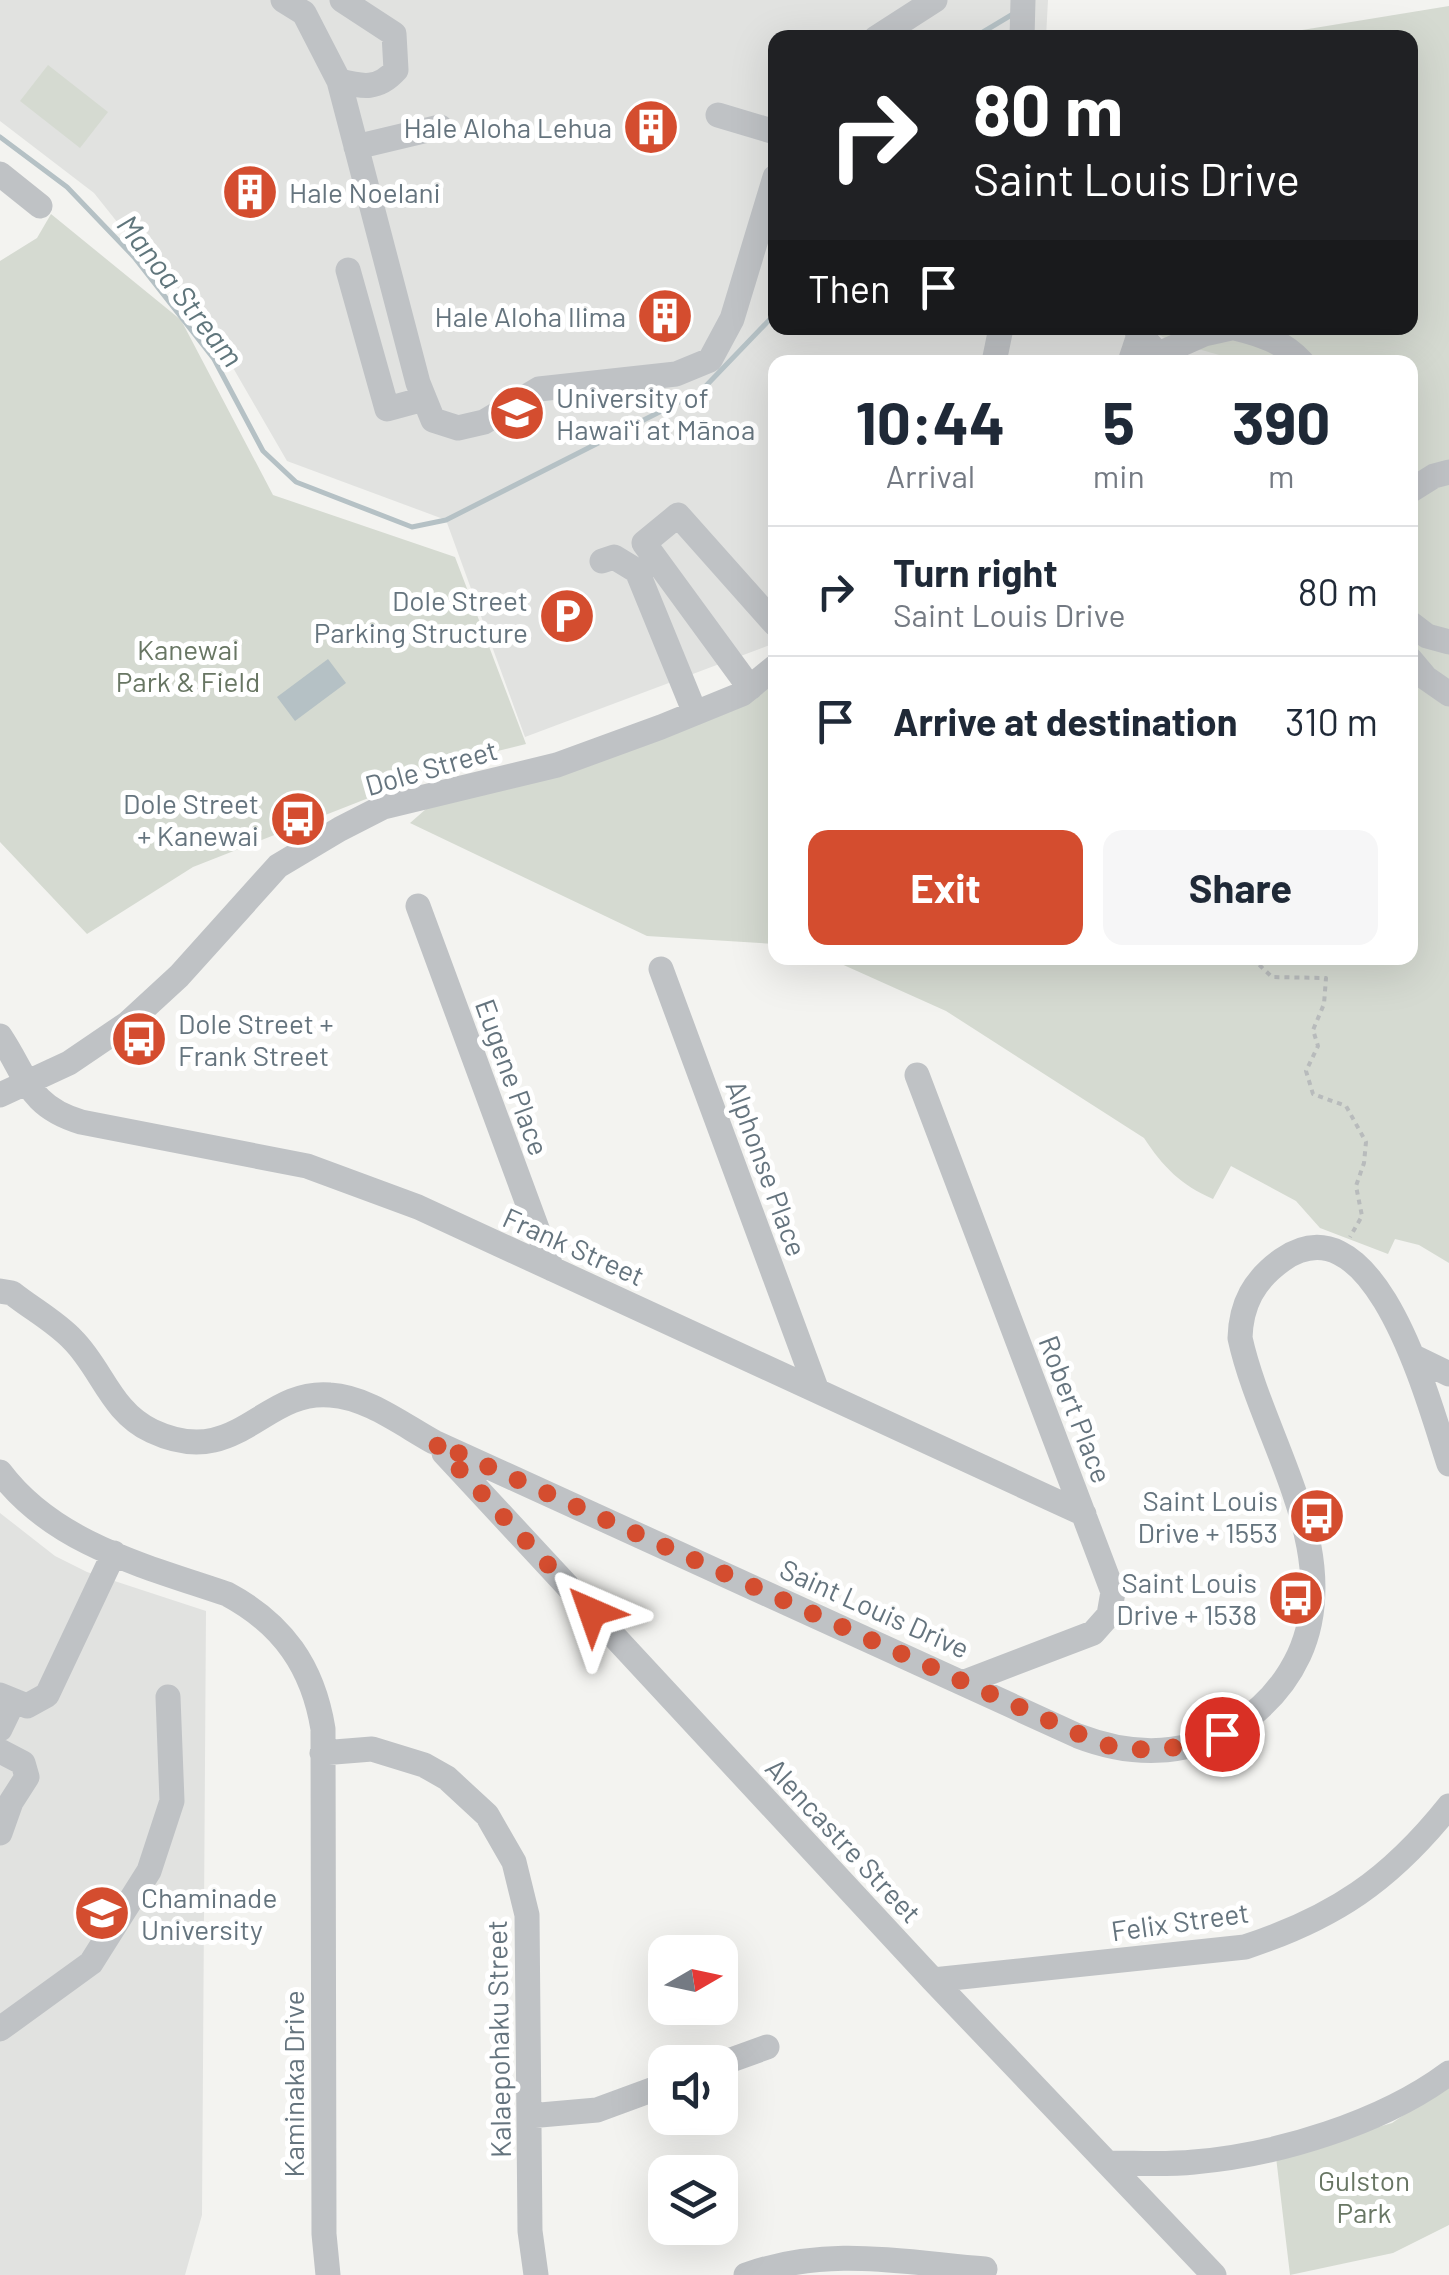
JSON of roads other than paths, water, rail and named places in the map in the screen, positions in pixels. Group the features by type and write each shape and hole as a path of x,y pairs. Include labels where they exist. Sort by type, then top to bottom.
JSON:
{"street":[{"path":"283,0 304,13 339,81 424,399 433,420 458,428 484,422 540,389 676,374 710,360 732,319 768,200"},
{"path":"339,81 368,88 385,82 396,70 394,34 342,0"},
{"path":"888,30 935,0"},
{"path":"1022,30 1023,0"},
{"path":"718,115 768,130"},
{"path":"356,147 440,127"},
{"path":"0,174 40,206"},
{"path":"348,270 388,409 424,399"},
{"path":"1141,335 1159,355"},
{"path":"1167,355 1202,335"},
{"path":"1262,335 1295,355"},
{"path":"1418,485 1449,472"},
{"path":"750,688 644,542 678,515 768,616"},
{"path":"602,561 614,557 637,570 696,713"},
{"path":"1418,629 1449,642"},
{"path":"1418,668 1449,694"},
{"name":"Dole Street","path":"0,1095 99,1045 128,1023 179,976 278,866 340,829 383,807 556,765 742,694 768,673"},
{"name":"Eugene Place","path":"418,906 552,1269"},
{"name":"Alphonse Place","path":"661,969 816,1388"},
{"name":"Frank Street","path":"0,1036 34,1098 68,1118 307,1166 418,1207 1084,1514"},
{"name":"Robert Place","path":"917,1074 1113,1592 1112,1610 1093,1632 965,1682"},
{"name":"Saint Louis Drive","path":"5,1296 74,1341 126,1413 165,1436 195,1441 226,1437 295,1399 331,1394 365,1405 434,1442 1101,1744 1150,1751 1175,1749 1222,1734 1253,1714 1293,1667 1307,1632 1314,1596 1310,1546 1240,1338 1240,1315 1258,1282 1288,1256 1302,1250 1340,1254 1363,1269 1377,1285 1412,1356"},
{"path":"1412,1356 1449,1374"},
{"path":"1412,1356 1449,1464"},
{"name":"Alencastre Street","path":"434,1442 933,1980 1214,2275"},
{"name":"Kaminaka Drive","path":"0,1472 34,1510 82,1541 227,1594 269,1621 300,1658 312,1681 319,1704 322,1754 324,2234 328,2275"},
{"path":"0,1729 6,1699 27,1706 47,1694 114,1553"},
{"path":"0,2029 91,1963 149,1870 172,1801 168,1697"},
{"name":"Kalaepohaku Street","path":"322,1754 372,1749 424,1765 468,1795 502,1837 518,1875 527,1914 530,2231 536,2275"},
{"path":"0,1750 23,1762 26,1777 11,1802 0,1833"},
{"name":"Felix Street","path":"933,1980 1245,1947 1294,1931 1340,1908 1382,1879 1419,1844 1449,1806"},
{"path":"738,2057 767,2047"},
{"path":"1108,2164 1195,2162 1280,2148 1362,2120 1449,2074"},
{"path":"529,2116 596,2110 648,2092"},
{"path":"746,2275 778,2264 848,2257 985,2269"}],"waterway":[{"name":"Manoa Stream","path":"986,30 1013,14"},
{"name":"Manoa Stream","path":"0,137 67,187 134,257 214,359 263,451 296,482 412,527 446,520 701,391 768,321"}],"place":[{"name":"Hale Aloha Lehua","path":"651,127"},
{"name":"Hale Noelani","path":"250,192"},
{"name":"Hale Aloha Ilima","path":"665,316"},
{"name":"University of Hawaiʻi at Mānoa","path":"517,413"},
{"name":"Dole Street Parking Structure","path":"567,616"},
{"name":"Dole Street + Kanewai","path":"298,819"},
{"name":"Dole Street + Frank Street","path":"139,1039"},
{"name":"Saint Louis Drive + 1553","path":"1317,1516"},
{"name":"Saint Louis Drive + 1538","path":"1296,1598"},
{"name":"Chaminade University","path":"102,1913"}],"park label":[{"name":"Kanewai Park & Field","path":"188,665"},
{"name":"Gulston Park","path":"1364,2196"}]}
